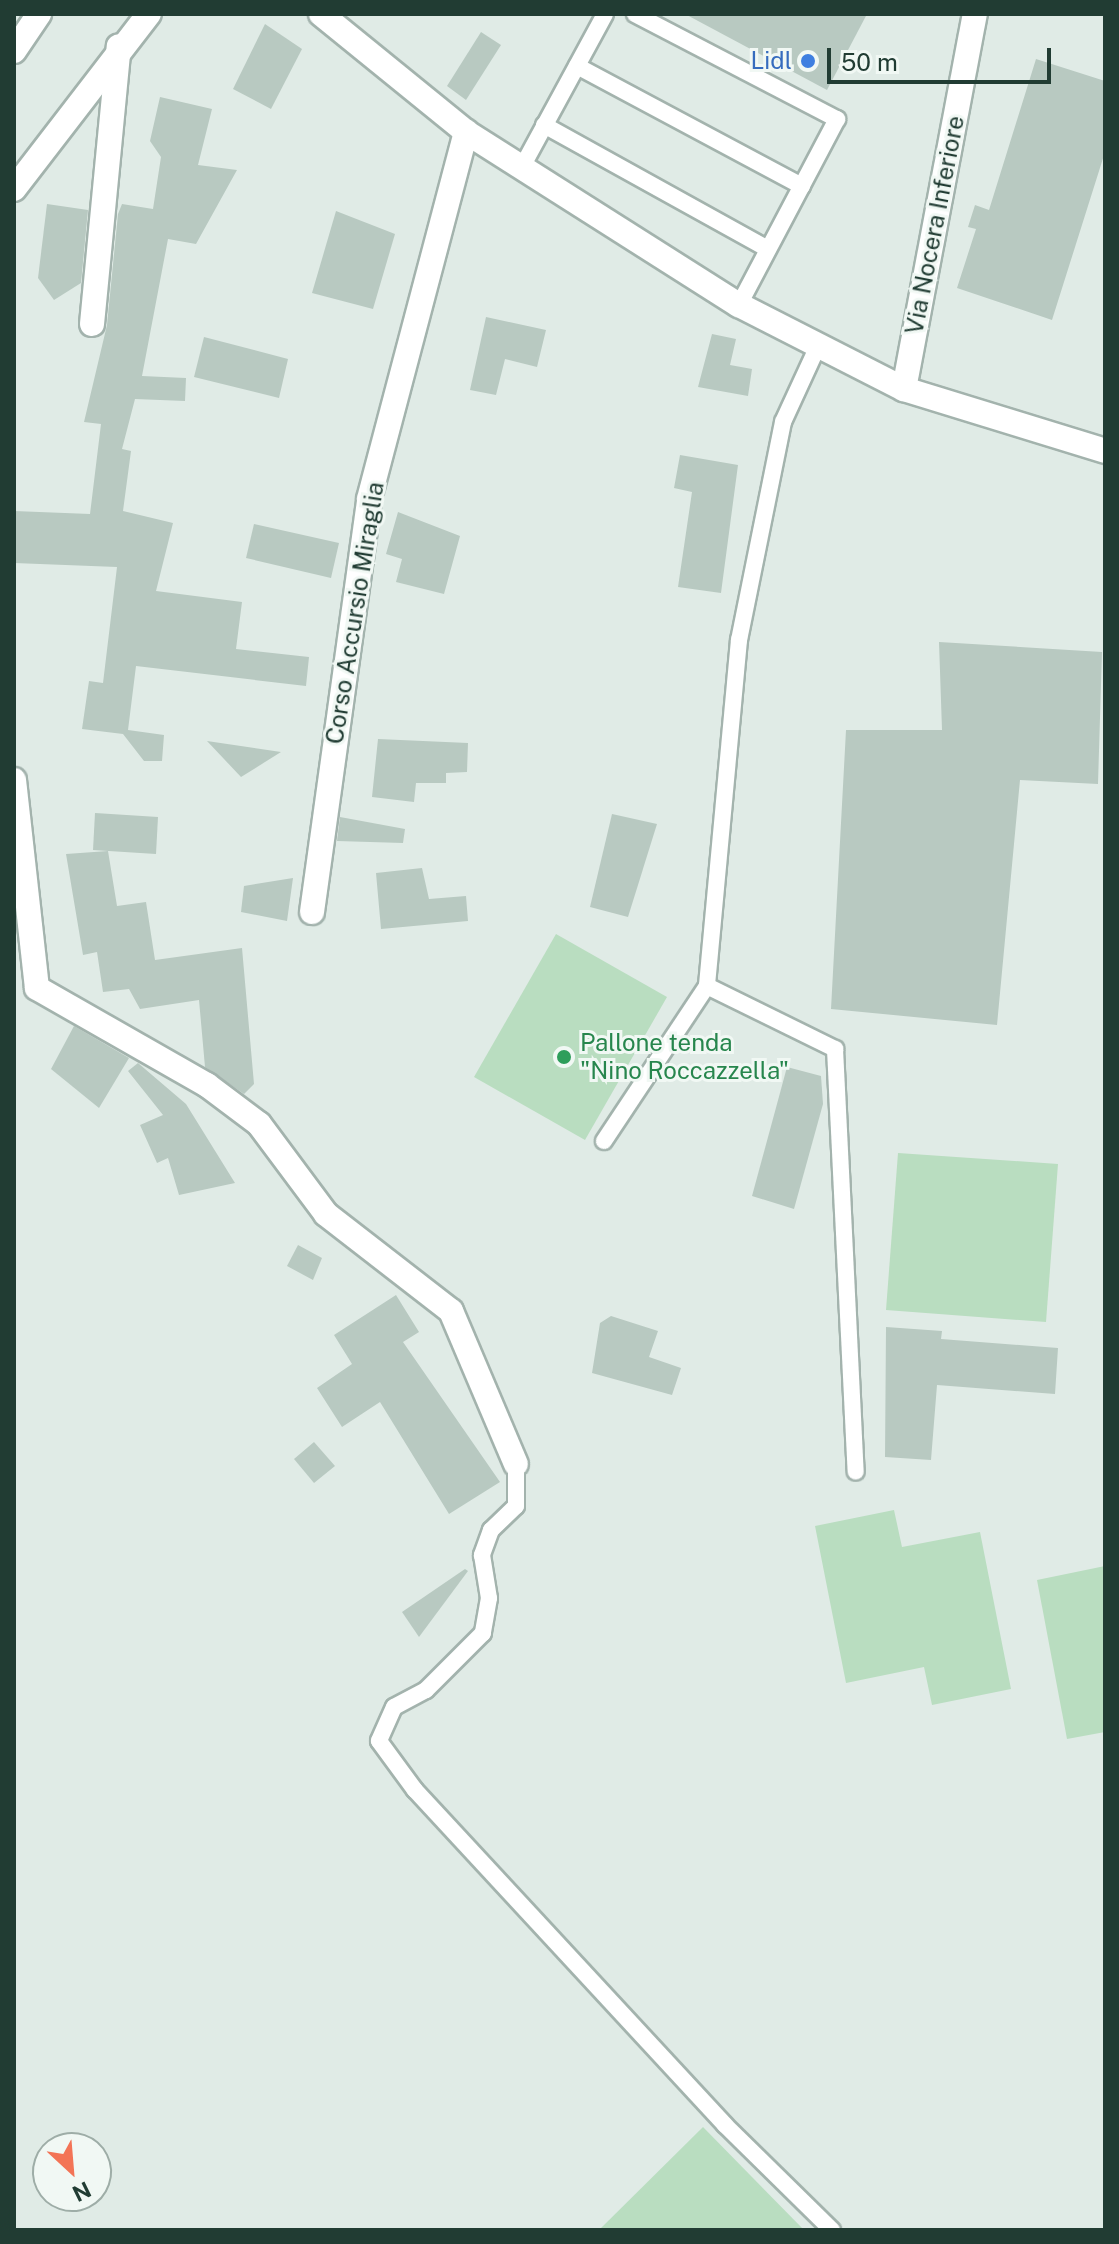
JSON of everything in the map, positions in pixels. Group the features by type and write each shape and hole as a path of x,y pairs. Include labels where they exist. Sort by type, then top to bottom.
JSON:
{"street":[{"path":"14,51 39,14"},
{"path":"14,189 119,46 149,14"},
{"path":"321,14 466,132 739,305 817,348 904,389 1105,451"},
{"name":"Via Nocera Inferiore","path":"904,389 975,14"},
{"path":"92,324 119,46"},
{"name":"Corso Accursio Miraglia","path":"312,912 369,499 466,132"},
{"path":"14,780 37,988 259,1124 326,1214 451,1311 516,1464"}],"lane":[{"path":"522,167 605,14"},
{"path":"635,14 837,119 739,305"},
{"path":"577,66 802,186"},
{"path":"544,125 768,249"},
{"path":"604,1141 707,986 739,640 783,422 817,348"},
{"path":"707,986 835,1049 856,1471"},
{"path":"516,1464 516,1506 491,1530 482,1555 489,1598 483,1633 426,1690 394,1707 379,1741 468,1848 832,2230"}],"green space":[{"path":"556,934 667,997 585,1140 474,1077"},
{"path":"898,1153 1058,1164 1046,1322 886,1310"},
{"path":"894,1510 902,1547 980,1532 1011,1689 932,1705 924,1667 846,1683 815,1526"},
{"path":"1105,1566 1105,1732 1067,1739 1037,1580"},
{"path":"703,2127 804,2230 599,2230"}],"building":[{"name":"Lidl","path":"685,14 867,14 827,90"},
{"path":"265,24 302,49 271,109 233,89"},
{"path":"481,32 501,45 466,100 447,86"},
{"path":"1036,59 1105,81 1105,152 1052,320 957,288 976,229 968,227 975,205 989,210"},
{"path":"160,97 212,109 198,165 237,170 196,244 168,239 142,376 186,378 185,401 135,399 122,449 131,451 123,511 173,523 156,591 242,602 236,649 309,657 306,686 136,666 128,730 164,735 162,761 144,761 123,734 82,729 89,681 103,683 117,567 14,563 14,511 90,514 101,424 84,422 107,325 118,214 122,204 153,209 161,157 150,141"},
{"path":"47,204 88,210 81,283 54,300 38,278"},
{"path":"336,211 395,234 373,309 312,293"},
{"path":"486,317 546,330 537,367 505,359 496,395 470,390"},
{"path":"712,334 736,339 730,365 752,369 748,396 698,387"},
{"path":"204,337 288,359 279,398 194,377"},
{"path":"680,455 738,465 721,593 678,587 692,492 674,488"},
{"path":"398,512 460,536 444,594 396,582 402,559 386,554"},
{"path":"254,524 339,543 331,578 246,558"},
{"path":"939,642 1102,652 1098,784 1020,780 997,1025 831,1009 846,730 942,730"},
{"path":"378,739 468,743 467,772 446,773 446,783 416,783 414,802 372,797"},
{"path":"207,741 281,752 241,777"},
{"path":"95,813 158,817 156,854 93,850"},
{"path":"612,814 657,824 628,917 590,907"},
{"path":"340,817 405,829 403,843 337,841"},
{"path":"108,851 117,906 146,902 155,960 242,948 254,1084 244,1094 205,1067 199,1000 140,1009 129,989 103,992 97,952 83,955 66,854"},
{"path":"422,868 429,899 466,896 468,921 381,929 376,873"},
{"path":"293,878 287,921 241,912 244,886"},
{"path":"74,1026 129,1058 99,1108 51,1069"},
{"path":"138,1063 186,1104 235,1183 179,1195 168,1158 157,1163 140,1125 163,1115 128,1071"},
{"path":"787,1067 821,1076 823,1104 794,1209 752,1196"},
{"path":"298,1245 322,1258 313,1280 287,1266"},
{"path":"396,1295 419,1332 403,1342 500,1482 449,1514 380,1402 342,1427 317,1388 352,1364 334,1335"},
{"path":"611,1316 658,1331 649,1357 681,1368 672,1395 592,1373 600,1323"},
{"path":"886,1327 942,1331 941,1339 1058,1348 1055,1394 937,1385 931,1460 885,1457"},
{"path":"314,1442 335,1466 314,1483 294,1459"},
{"path":"465,1569 468,1571 419,1637 402,1612"}],"place":[{"name":"Lidl","path":"808,61"},
{"name":"Pallone tenda \"Nino Roccazzella\"","path":"564,1057"}]}
